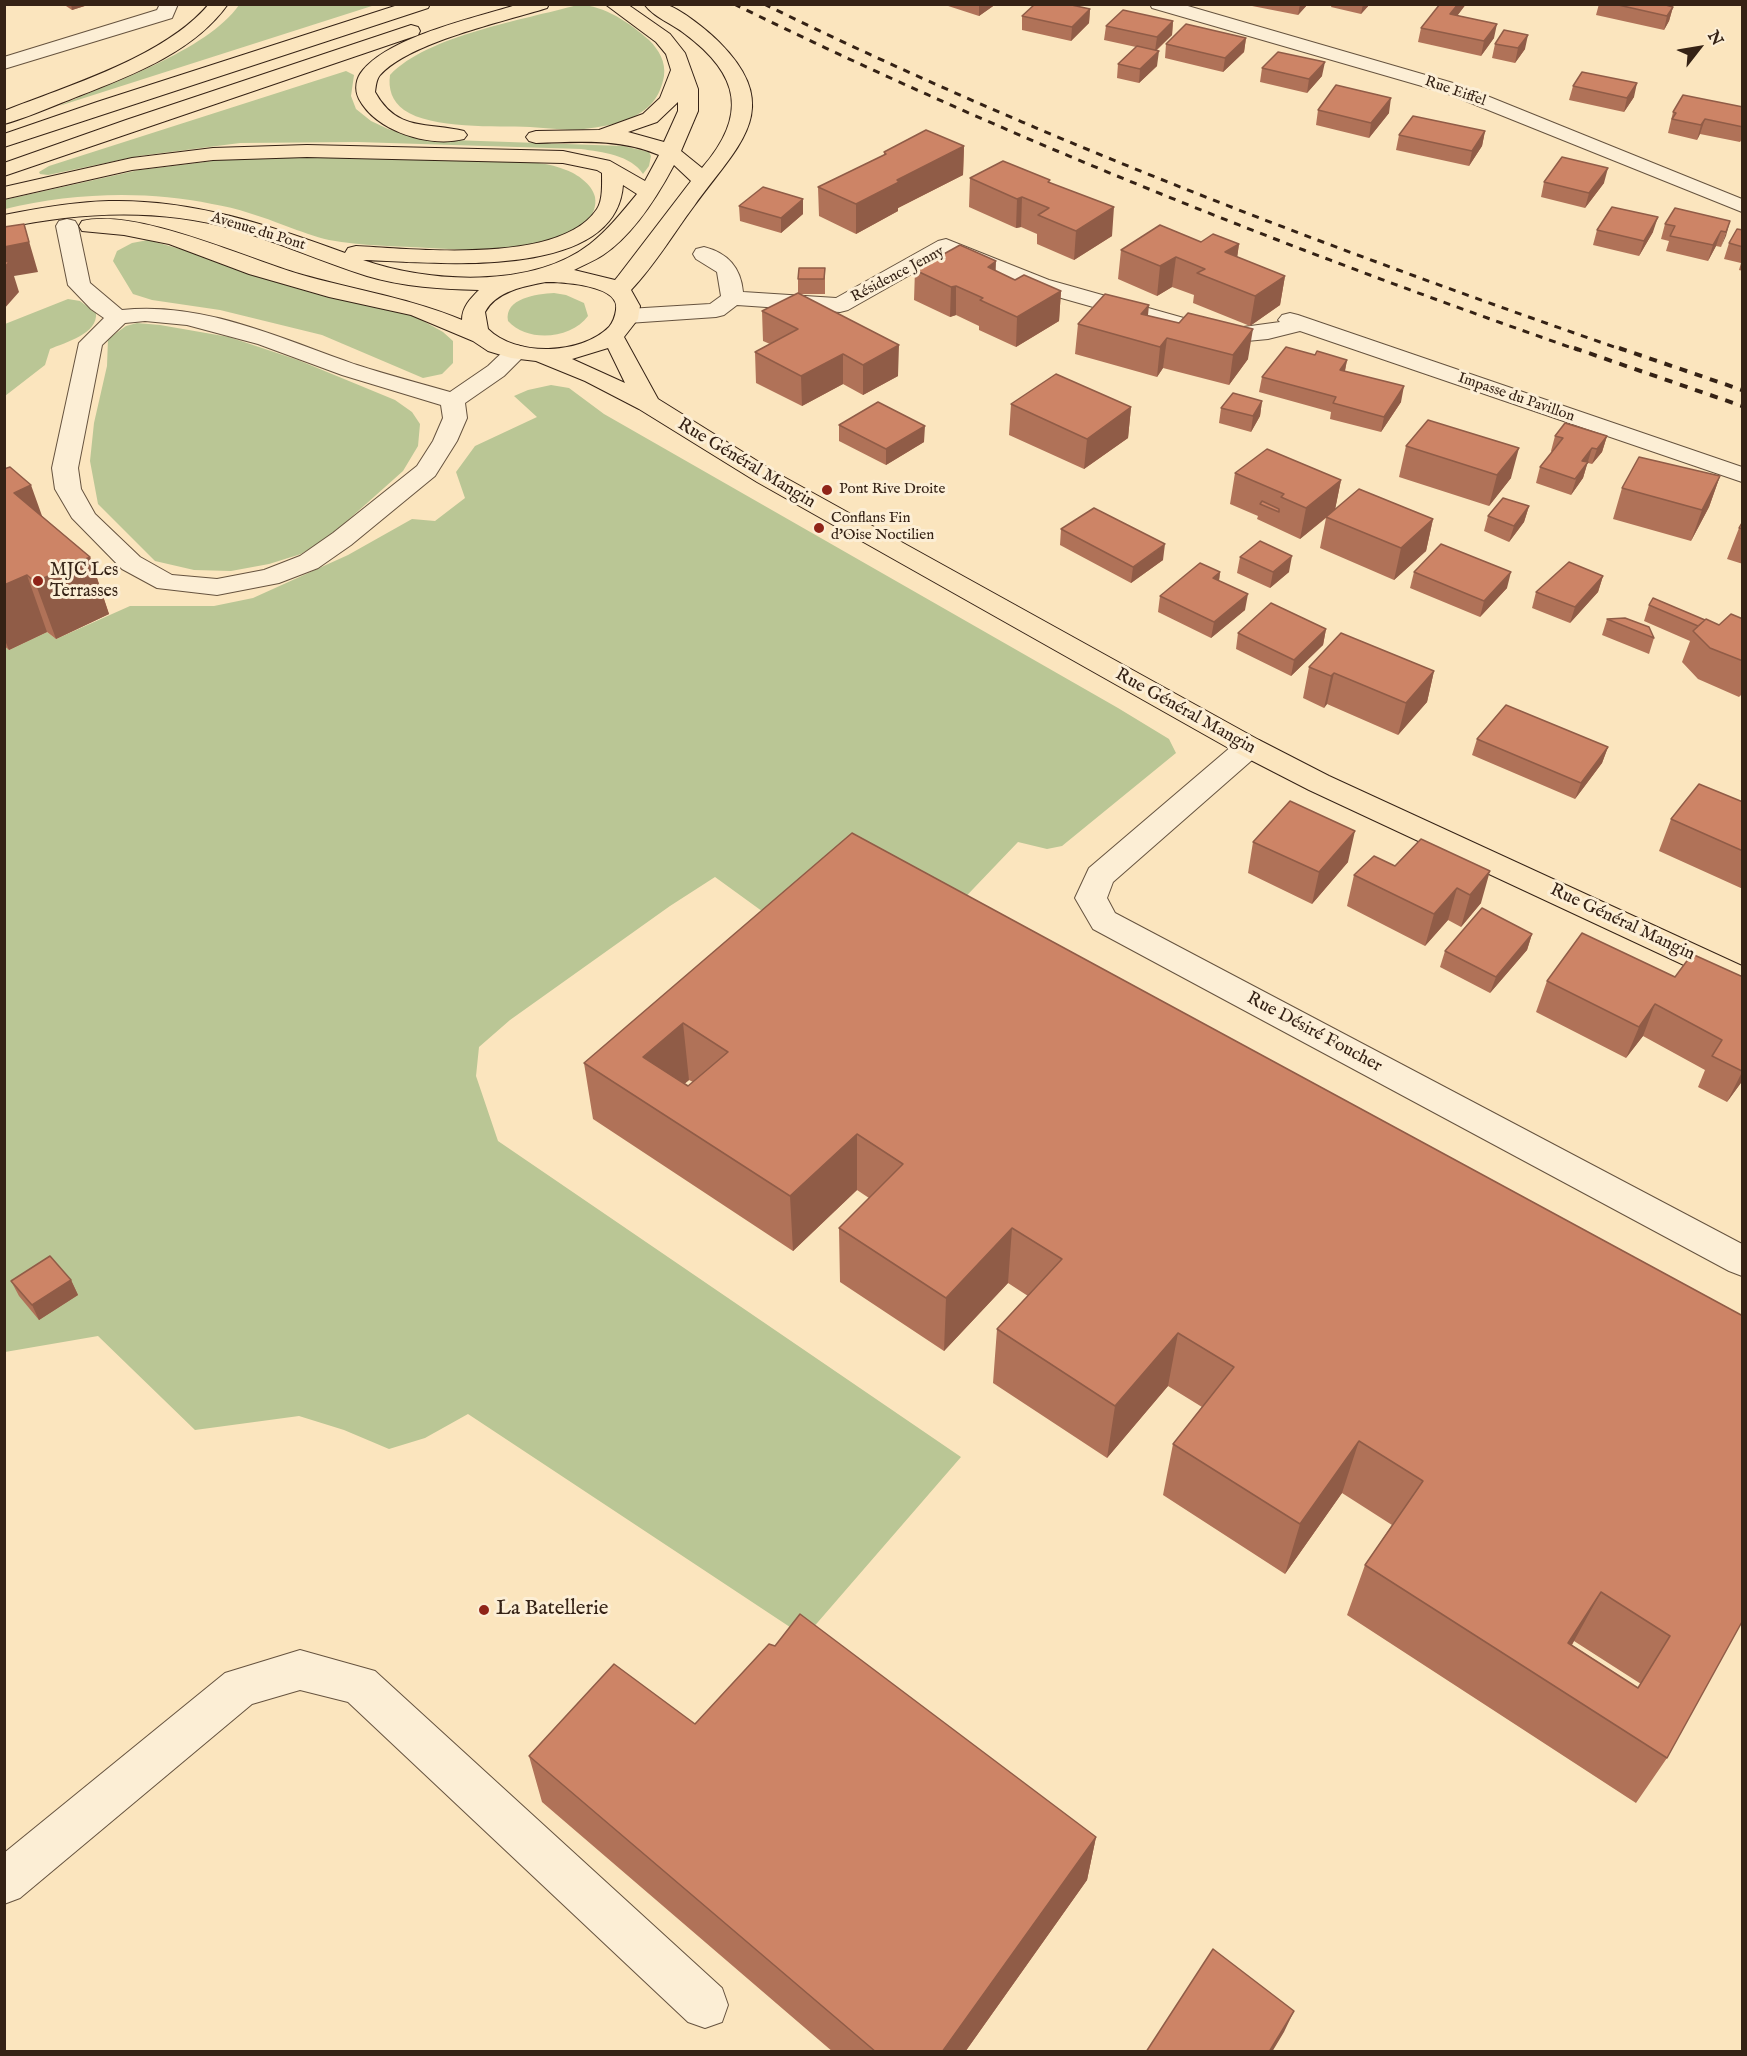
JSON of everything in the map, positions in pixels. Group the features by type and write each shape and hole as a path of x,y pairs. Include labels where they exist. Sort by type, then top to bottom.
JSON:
{"main road":[{"path":"4,118 154,54 196,29 219,4"},
{"path":"4,141 421,4"},
{"path":"4,170 282,74 495,4"},
{"path":"487,136 426,132 393,123 373,108 365,92 366,83 381,64 408,49 540,4"},
{"path":"481,336 475,327 473,318 476,308 489,295 508,284 546,275 596,250 609,240 649,192 671,152 688,111 688,89 675,53 663,38 614,4"},
{"path":"617,291 638,271 723,155 739,127 742,113 740,87 735,72 718,51 688,27 653,4"},
{"path":"597,137 650,118 669,100 682,68"},
{"path":"517,136 634,139 671,152 686,161 702,181"},
{"path":"4,193 132,164 253,152 526,155 588,161 613,171 649,192"},
{"path":"324,253 482,255 530,252 554,246 584,232 607,210 613,171"},
{"name":"Avenue du Pont","path":"4,222 93,207 152,207 229,221 387,275 418,281 508,284"},
{"name":"Avenue du Pont","path":"4,233 67,226 124,228 166,236 257,269 338,292 418,310 481,336 495,345 516,352 541,355"},
{"path":"541,355 573,352 601,342 622,327 627,316 625,300 617,291 604,284 588,278 546,275"},
{"name":"Rue Général Mangin","path":"612,336 624,352 634,380 648,404"},
{"name":"Rue Général Mangin","path":"541,355 592,376 648,404 766,477 1249,747 1319,783 1743,979"}],"street":[{"path":"4,63 165,14 169,4"},
{"name":"Rue Eiffel","path":"1159,4 1454,89 1743,206"},
{"path":"67,226 79,285 99,304 118,317"},
{"name":"Résidence Jenny","path":"627,316 716,310 732,298 840,305 946,246 1041,285 1203,331 1236,336 1268,332 1296,322"},
{"path":"704,254 723,263 731,276 732,298"},
{"path":"145,314 188,318 266,339 350,370 453,402 455,418 445,441 426,471 342,539 309,562 270,577 217,587 166,582 131,563 85,518 68,489 65,468 91,343 118,317 145,314"},
{"name":"Impasse du Pavillon","path":"1296,322 1743,475"},
{"path":"453,402 516,352"},
{"name":"Rue Désiré Foucher","path":"1249,747 1100,876 1091,898 1104,921 1743,1261"},
{"path":"4,1882 240,1687 300,1670 360,1685 705,2005"}],"green space":[{"path":"239,5 375,5 59,106 130,76 181,51 205,37 224,22"},
{"path":"577,5 606,11 625,21 653,44 659,52 664,66 660,91 648,107 636,115 613,124 577,130 465,125 430,121 416,116 404,110 394,99 390,90 390,75 407,61 428,49 505,23"},
{"path":"346,71 354,75 351,96 356,109 371,121 388,129 406,134 452,140 623,146 649,152 651,156 649,166 643,174 631,162 624,159 607,153 581,149 357,142 240,143 139,156 48,175 39,172 49,166"},
{"path":"295,156 513,160 547,164 570,172 587,184 595,197 594,210 577,230 563,237 532,246 487,251 379,246 329,240 231,208 161,197 108,195 82,197 5,209 4,200 139,170 237,158"},
{"path":"148,240 409,313 443,332 453,341 453,363 442,374 423,378 322,335 220,310 152,300 133,294 113,261 117,251 132,243"},
{"path":"554,293 566,295 584,303 588,316 581,324 560,333 538,335 516,328 508,321 508,313 516,302 531,296"},
{"path":"68,299 80,301 96,313 92,326 80,336 50,349 45,365 5,396 5,324"},
{"path":"137,323 229,337 298,360 395,400 412,412 420,424 418,446 403,471 329,537 301,554 269,564 231,571 194,570 155,561 98,504 90,461 94,423 107,366 108,339 126,326"},
{"path":"551,385 569,388 604,414 1118,708 1169,739 1176,753 1062,846 1047,849 1018,842 930,934 799,938 715,877 670,906 510,1020 479,1047 476,1076 498,1141 961,1457 805,1637 468,1414 425,1438 389,1449 344,1430 299,1416 195,1430 98,1336 5,1352 4,646 9,650 47,632 56,639 130,606 214,606 253,598 348,555 412,519 435,521 465,498 456,472 475,446 537,417 514,396"}],"building":[{"path":"1035,4 1067,4 1090,9 1072,27 1022,16"},
{"path":"1440,4 1458,4 1450,14 1497,24 1484,41 1421,28"},
{"path":"1614,4 1662,4 1673,7 1667,16"},
{"path":"1123,10 1173,21 1157,37 1106,26"},
{"path":"1186,24 1246,38 1225,58 1166,44"},
{"path":"1504,30 1528,35 1518,48 1495,44"},
{"path":"1137,46 1159,51 1140,69 1118,64"},
{"path":"1278,52 1325,62 1309,79 1262,68"},
{"path":"1582,72 1637,83 1627,98 1573,86"},
{"path":"1336,85 1391,98 1371,123 1318,110"},
{"path":"1683,95 1743,107 1743,127 1705,119 1701,125 1672,119 1676,113 1673,112"},
{"path":"1413,116 1485,131 1472,151 1399,135"},
{"path":"926,130 964,146 856,204 818,187 886,154 884,152"},
{"path":"1562,157 1608,168 1589,193 1544,182"},
{"path":"1003,161 1050,180 1048,182 1114,207 1076,231 1038,215 1049,208 1022,197 1017,199 970,178"},
{"path":"763,187 803,199 781,218 739,206"},
{"path":"1612,207 1658,217 1644,241 1597,230"},
{"path":"1675,208 1730,221 1726,232 1721,231 1713,245 1670,236 1675,226 1665,224"},
{"path":"24,224 29,242 4,247 4,227"},
{"path":"1160,225 1201,242 1213,234 1239,244 1225,252 1285,276 1255,296 1197,273 1205,269 1176,257 1160,266 1121,250"},
{"path":"1737,229 1743,230 1743,247 1729,243"},
{"path":"960,245 996,261 988,267 1015,280 1024,275 1061,291 1017,317 980,300 983,298 956,286 951,287 915,270"},
{"path":"799,268 825,268 824,279 798,279"},
{"path":"798,293 899,345 863,365 843,354 801,376 755,352 798,329 762,311"},
{"path":"1105,294 1149,305 1141,314 1179,323 1188,313 1253,329 1233,355 1167,338 1160,347 1078,324"},
{"path":"1286,347 1315,355 1317,351 1347,360 1340,370 1404,386 1384,417 1333,403 1336,397 1262,377"},
{"path":"1056,374 1131,407 1087,439 1011,404"},
{"path":"1233,393 1262,401 1253,416 1221,408"},
{"path":"878,402 925,426 886,449 839,425"},
{"path":"1428,420 1519,448 1497,475 1406,446"},
{"path":"1565,423 1607,436 1597,449 1592,448 1582,461 1588,462 1575,479 1540,467 1563,438 1555,436"},
{"path":"1267,449 1341,480 1306,508 1281,497 1284,494 1235,473"},
{"path":"1639,457 1720,476 1702,510 1622,488"},
{"path":"10,467 31,485 14,493 90,557 35,582 27,575 4,585 4,469"},
{"path":"1359,489 1433,519 1401,548 1326,517"},
{"path":"1503,498 1529,506 1514,526 1488,516"},
{"path":"1262,501 1279,509 1279,512 1260,504"},
{"path":"1094,508 1165,544 1133,567 1061,529"},
{"path":"1260,541 1292,556 1273,572 1240,557"},
{"path":"1441,544 1511,572 1484,601 1414,572"},
{"path":"1569,562 1603,576 1575,607 1536,592"},
{"path":"1200,563 1220,572 1213,578 1248,594 1214,622 1160,596"},
{"path":"1653,598 1705,620 1698,626 1649,605"},
{"path":"1271,603 1326,629 1294,660 1238,633"},
{"path":"1731,614 1743,619 1743,661 1710,648 1693,631 1706,619 1719,625"},
{"path":"1625,618 1649,627 1654,638 1607,619"},
{"path":"1341,633 1434,671 1406,703 1334,673 1331,676 1309,667"},
{"path":"1506,705 1608,747 1581,783 1477,739"},
{"path":"1699,784 1743,802 1743,851 1671,819"},
{"path":"1290,801 1355,831 1319,872 1253,842"},
{"path":"852,833 1743,1316 1743,1620 1667,1758 1365,1565 1423,1481 1359,1441 1300,1524 1173,1444 1234,1367 1178,1333 1115,1406 997,1329 1062,1259 1012,1228 946,1298 839,1228 903,1164 857,1134 790,1196 584,1063","holes":["683,1023 728,1052 688,1086 643,1057","1601,1592 1670,1636 1638,1688 1568,1643"]},
{"path":"1421,839 1490,871 1470,895 1457,888 1434,914 1354,875 1374,856 1395,866"},
{"path":"1482,908 1532,934 1496,977 1445,951"},
{"path":"1582,933 1675,977 1692,954 1743,977 1743,1070 1712,1056 1722,1040 1655,1004 1639,1027 1547,981"},
{"path":"50,1256 71,1280 32,1305 11,1281"},
{"path":"800,1614 1096,1837 942,2052 876,2052 529,1756 614,1664 695,1724 769,1644 775,1646"},
{"path":"1213,1949 1294,2011 1269,2052 1146,2052"}],"railway":[{"path":"734,4 941,101 1151,190 1363,273 1578,350"},
{"path":"764,4 869,54 1081,147 1296,232 1623,350"},
{"path":"1574,348 1742,406"},
{"path":"1619,348 1742,390"}],"place":[{"name":"Pont Rive Droite","path":"827,490"},
{"name":"Conflans Fin d'Oise Noctilien","path":"819,528"},
{"name":"MJC Les Terrasses","path":"38,581"},
{"name":"La Batellerie","path":"484,1610"}]}
